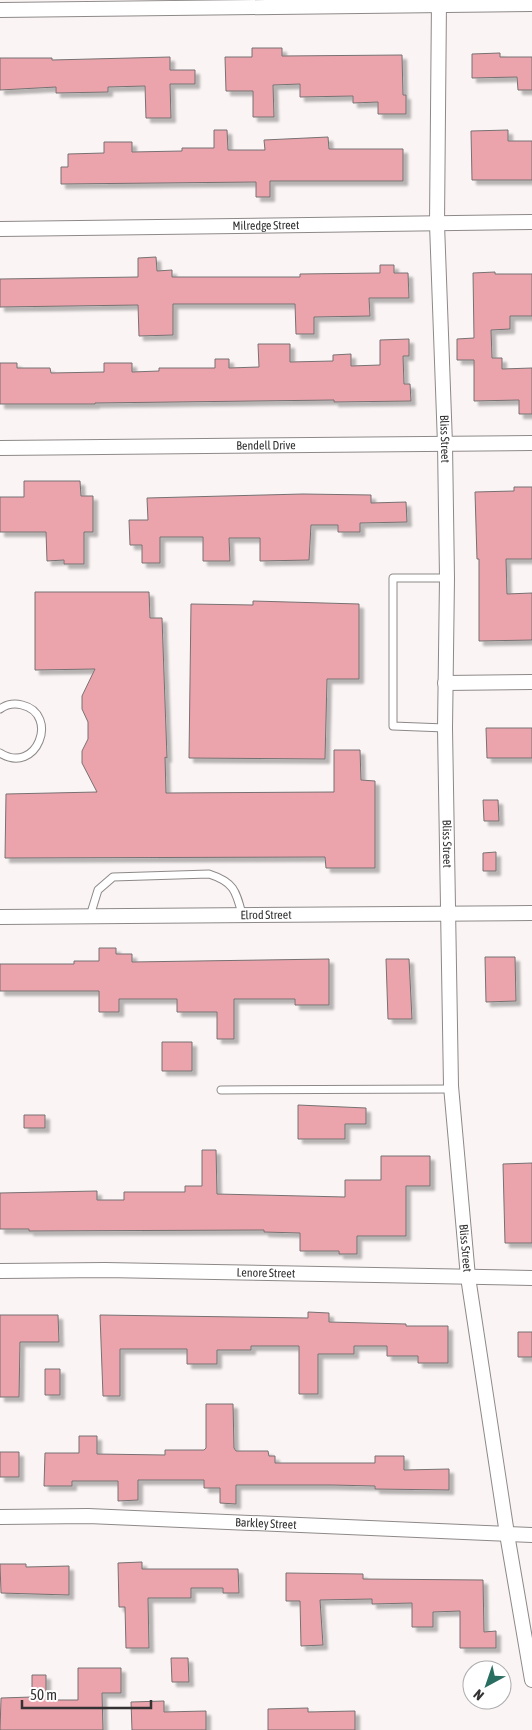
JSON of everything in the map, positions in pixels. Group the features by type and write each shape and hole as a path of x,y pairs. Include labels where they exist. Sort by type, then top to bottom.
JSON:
{"street":[{"path":"0,10 439,3 532,4"},
{"name":"Bliss Street","path":"439,3 438,224 445,444 445,728 451,1089 468,1277 507,1534 532,1680"},
{"name":"Milredge Street","path":"0,228 532,222"},
{"name":"Bendell Drive","path":"0,448 532,443"},
{"path":"445,683 532,682"},
{"name":"Elrod Street","path":"0,917 532,913"},
{"name":"Lenore Street","path":"0,1271 105,1270 532,1278"},
{"name":"Barkley Street","path":"0,1517 88,1516 532,1535"}],"lane":[{"path":"445,728 393,726 393,578 446,578"},
{"path":"0,709 14,704 25,706 34,711 40,720 42,730 40,741 35,750 26,756 16,758 0,753"},
{"path":"90,916 98,890 113,877 209,874 223,879 236,891 242,914"},
{"path":"221,1090 451,1089"}],"building":[{"path":"252,48 282,48 282,56 402,55 403,95 406,95 406,114 378,114 378,102 353,103 353,96 300,97 300,84 273,85 274,117 253,117 253,91 226,91 225,57 252,57"},
{"path":"500,53 500,57 532,57 532,90 518,90 517,77 472,78 472,54"},
{"path":"170,57 170,70 195,70 195,84 170,84 171,118 146,118 145,86 108,87 108,92 56,93 56,87 0,90 0,58 52,58 52,60"},
{"path":"214,130 227,130 228,150 265,150 264,140 328,137 329,149 403,149 403,181 270,181 270,197 256,197 256,182 61,184 61,167 68,167 68,154 104,153 104,142 132,142 132,152 182,151 182,148 214,148"},
{"path":"508,130 508,141 532,141 532,180 472,180 471,131"},
{"path":"156,257 157,271 172,270 172,277 300,277 300,274 380,273 380,265 394,265 394,273 408,273 409,298 369,298 370,316 314,317 314,334 296,334 295,304 173,304 173,335 139,336 138,305 0,307 0,279 138,277 138,258"},
{"path":"495,272 495,274 532,274 532,316 510,316 510,329 491,330 492,358 502,358 502,369 532,368 532,414 519,414 519,400 474,401 474,360 457,360 457,339 474,338 473,273"},
{"path":"409,339 409,356 403,356 404,384 410,384 411,401 334,402 334,400 0,404 0,363 17,363 17,368 50,368 51,373 104,372 104,363 132,363 132,372 159,371 159,368 215,368 215,359 229,359 229,368 259,367 258,344 290,344 290,362 333,361 333,355 351,354 351,366 380,365 380,340"},
{"path":"24,481 80,481 81,496 93,496 93,532 84,532 84,564 64,564 64,560 47,561 46,532 0,532 0,497 24,497"},
{"path":"514,487 532,487 532,559 506,559 507,594 532,593 532,640 479,641 479,559 477,559 475,492 514,491"},
{"path":"303,494 371,495 371,503 406,502 407,522 360,523 360,532 338,532 338,525 311,525 309,560 260,561 260,538 229,538 230,561 203,561 203,537 160,537 160,563 142,563 142,545 130,545 129,520 148,520 147,498"},
{"path":"35,592 149,592 150,618 162,618 167,758 165,757 166,793 334,792 334,750 360,750 361,780 375,781 375,868 326,868 325,857 5,858 6,794 97,792 82,763 82,751 88,739 88,722 82,709 82,696 95,669 35,670"},
{"path":"253,601 359,604 359,679 327,679 325,759 189,758 191,604 253,605"},
{"path":"486,728 532,728 532,758 487,758"},
{"path":"483,800 498,800 499,821 484,821"},
{"path":"496,852 496,871 483,871 483,853"},
{"path":"99,948 116,948 116,954 132,954 132,962 329,959 329,1005 295,1005 295,999 234,999 234,1039 217,1039 217,1012 177,1012 177,999 119,999 119,1012 99,1012 99,991 0,991 0,964 74,964 74,961 99,961"},
{"path":"485,957 515,957 516,1001 486,1002"},
{"path":"386,959 409,959 412,1019 388,1019"},
{"path":"162,1042 192,1042 192,1071 162,1071"},
{"path":"298,1105 366,1108 366,1124 345,1124 345,1139 298,1139"},
{"path":"24,1115 45,1115 45,1128 24,1128"},
{"path":"202,1150 216,1150 217,1194 345,1197 345,1180 381,1180 381,1156 430,1156 430,1186 406,1186 406,1236 357,1236 357,1254 339,1254 339,1251 300,1251 300,1233 264,1232 264,1230 29,1231 29,1229 0,1229 0,1193 97,1191 97,1200 124,1200 124,1192 185,1192 185,1186 202,1186"},
{"path":"532,1163 532,1243 505,1243 503,1164"},
{"path":"308,1312 329,1313 329,1322 448,1326 448,1363 418,1363 418,1356 387,1356 387,1346 354,1346 354,1354 318,1354 318,1394 299,1394 299,1346 251,1346 251,1350 217,1350 217,1364 187,1364 187,1349 120,1349 120,1396 103,1396 100,1315 308,1318"},
{"path":"0,1315 58,1315 59,1342 20,1342 19,1397 0,1397"},
{"path":"518,1332 532,1332 532,1357 518,1357"},
{"path":"45,1369 60,1369 60,1395 45,1395"},
{"path":"206,1404 233,1404 234,1448 236,1451 268,1451 269,1456 275,1456 275,1463 375,1463 375,1456 404,1456 404,1470 449,1469 449,1490 375,1489 375,1486 236,1485 236,1504 220,1503 220,1488 204,1488 204,1480 138,1480 138,1500 118,1501 118,1481 72,1481 72,1486 44,1486 45,1453 79,1453 79,1436 97,1436 97,1454 165,1455 165,1450 204,1450 206,1448"},
{"path":"0,1452 19,1452 19,1477 0,1477"},
{"path":"142,1562 142,1569 238,1569 239,1593 223,1593 223,1588 191,1588 191,1598 148,1598 149,1648 126,1648 125,1607 119,1607 118,1563"},
{"path":"0,1564 26,1564 26,1567 69,1566 69,1595 1,1593"},
{"path":"286,1573 363,1574 363,1579 483,1580 484,1632 496,1631 496,1648 460,1648 460,1611 433,1612 433,1627 412,1627 412,1603 372,1604 372,1599 320,1600 323,1645 301,1646 300,1601 286,1601"},
{"path":"171,1658 188,1658 189,1682 172,1682"},
{"path":"78,1668 121,1668 121,1693 102,1693 103,1730 0,1730 1,1698 32,1697 32,1675 46,1675 46,1700 78,1700"},
{"path":"164,1701 164,1712 206,1711 206,1730 132,1730 131,1702"},
{"path":"308,1708 308,1712 355,1711 355,1730 268,1730 268,1709"}]}
